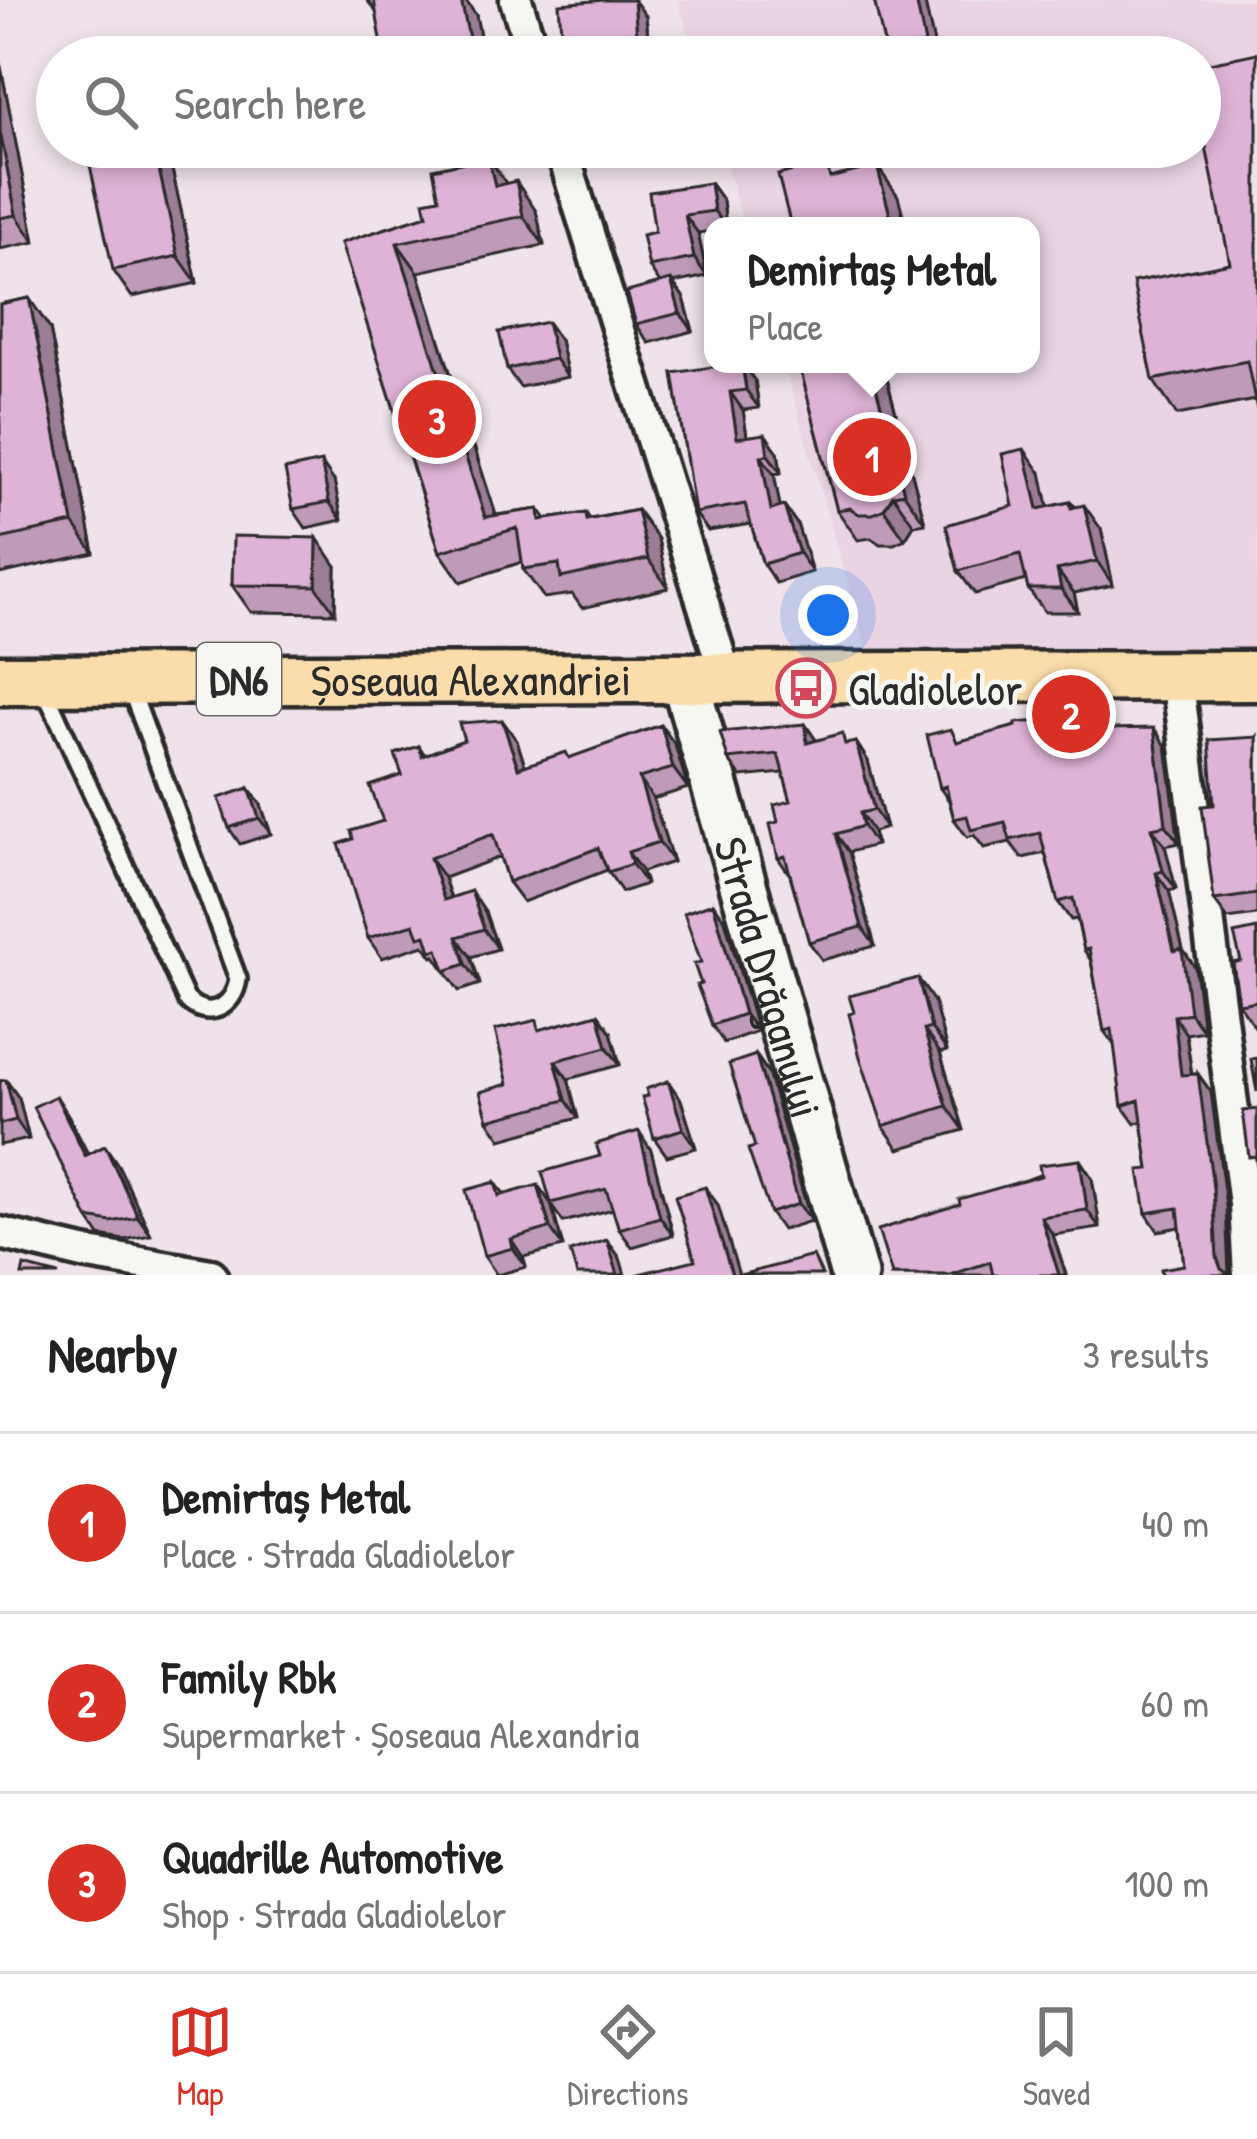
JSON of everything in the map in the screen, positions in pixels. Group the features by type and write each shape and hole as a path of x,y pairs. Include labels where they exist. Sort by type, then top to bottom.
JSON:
{"main road":[{"name":"DN6","path":"705,677 1257,676"},
{"name":"Șoseaua Alexandriei","path":"20,680 705,677"}],"street":[{"path":"516,0 527,36"},
{"path":"567,168 705,677"},
{"name":"Strada Drăganului","path":"705,677 854,1275"},
{"path":"1177,677 1245,1204 1249,1275"},
{"path":"0,1233 211,1275"}],"lane":[{"path":"20,680 186,999 196,1010 208,1012 229,1004 238,979 127,680"}],"shaded area":[{"path":"678,0 1257,0 1257,654 869,658 787,373 1040,373 1040,217 741,217 727,168 1221,168 1221,36 689,36"}],"building":[{"path":"374,0 461,0 468,36 380,36"},
{"path":"634,0 637,36 561,36 559,4"},
{"path":"874,0 916,0 923,36 882,36"},
{"path":"1257,53 1257,410 1247,361 1153,380 1133,282 1230,263 1210,168 1221,168 1221,61"},
{"path":"0,132 16,215 0,218"},
{"path":"91,168 159,168 178,256 113,270"},
{"path":"491,168 495,186 516,181 523,216 397,243 485,517 539,509 540,520 586,513 587,520 637,510 648,559 561,578 559,564 523,569 517,528 440,552 341,243 427,215 424,201 439,198 433,169"},
{"path":"828,168 830,178 878,168 891,217 789,217 778,175"},
{"path":"710,183 714,211 685,215 694,258 649,267 642,235 655,232 649,192"},
{"path":"671,280 680,313 636,324 627,292"},
{"path":"29,298 73,523 0,539 0,304"},
{"path":"547,322 555,359 507,369 499,332"},
{"path":"704,368 704,373 743,373 746,390 730,392 737,438 765,434 768,455 761,456 771,510 784,506 799,553 763,564 745,504 695,513 673,373"},
{"path":"801,373 872,373 904,493 893,495 884,509 873,514 837,510"},
{"path":"1024,449 1038,509 1070,502 1071,508 1084,505 1097,561 1057,570 1061,589 1028,589 1020,554 958,571 946,525 1013,506 1002,454"},
{"path":"321,462 329,502 293,509 285,470"},
{"path":"233,536 317,538 316,586 232,585"},
{"path":"502,720 518,768 566,752 569,758 661,725 673,768 639,778 659,842 628,852 632,864 608,872 598,848 508,882 493,834 430,858 444,900 471,891 484,929 457,937 466,964 445,971 438,949 431,951 426,935 419,937 414,924 368,938 339,844 353,839 351,831 383,821 370,786 402,775 395,754 419,746 422,756 464,740 459,723"},
{"path":"1055,720 1057,744 1109,736 1108,729 1154,728 1166,825 1152,828 1163,871 1156,873 1174,951 1182,949 1190,1013 1174,1016 1181,1075 1198,1074 1217,1258 1230,1275 1162,1275 1161,1269 1184,1265 1178,1208 1146,1213 1139,1170 1149,1169 1139,1100 1122,1106 1112,1029 1104,1031 1089,949 1084,950 1073,898 1058,902 1040,833 1010,840 1005,822 971,830 967,816 954,819 946,786 940,788 927,735 951,729 957,742 1016,723"},
{"path":"805,724 807,743 842,733 845,744 856,742 874,810 860,813 863,826 836,834 862,927 809,942 785,856 778,858 770,824 778,822 774,805 791,801 778,754 728,759 720,732"},
{"path":"1257,737 1257,894 1214,900 1202,806 1214,805 1209,740"},
{"path":"249,788 259,818 229,828 219,798"},
{"path":"713,903 744,1014 712,1025 697,985 701,984 694,964 701,962 684,913"},
{"path":"1257,929 1257,1001 1239,1004 1233,963 1241,961 1234,934"},
{"path":"918,978 931,1028 924,1030 947,1106 883,1126 860,1057 849,996"},
{"path":"598,1014 607,1047 555,1061 566,1100 488,1120 480,1092 508,1084 495,1030 537,1020 539,1030"},
{"path":"756,1055 799,1204 770,1213 748,1149 755,1147 729,1064"},
{"path":"1257,1058 1257,1092 1251,1059"},
{"path":"6,1080 16,1120 0,1124 0,1081"},
{"path":"668,1081 683,1129 654,1138 642,1097 648,1096 646,1089"},
{"path":"56,1096 85,1156 105,1146 138,1217 111,1222 88,1218 33,1107"},
{"path":"1257,1109 1257,1156 1249,1157 1243,1111"},
{"path":"639,1131 660,1217 619,1229 606,1189 551,1203 542,1172 600,1156 596,1144"},
{"path":"1080,1160 1087,1210 1041,1217 1059,1275 993,1275 990,1262 950,1275 892,1275 878,1230 960,1204 959,1199 1041,1176 1039,1165"},
{"path":"495,1182 499,1196 538,1185 550,1228 511,1239 513,1248 484,1256 466,1190"},
{"path":"705,1187 732,1275 635,1275 695,1260 675,1196"},
{"path":"607,1240 618,1275 577,1275 570,1252"},
{"path":"813,1256 822,1275 740,1275"},
{"path":"24,1266 59,1275 22,1275"}],"place":[{"name":"Quadrille Automotive","path":"437,419"},
{"name":"Demirtaș Metal","path":"872,457"},
{"name":"Gladiolelor","path":"806,688"},
{"name":"Family Rbk","path":"1071,714"}]}
